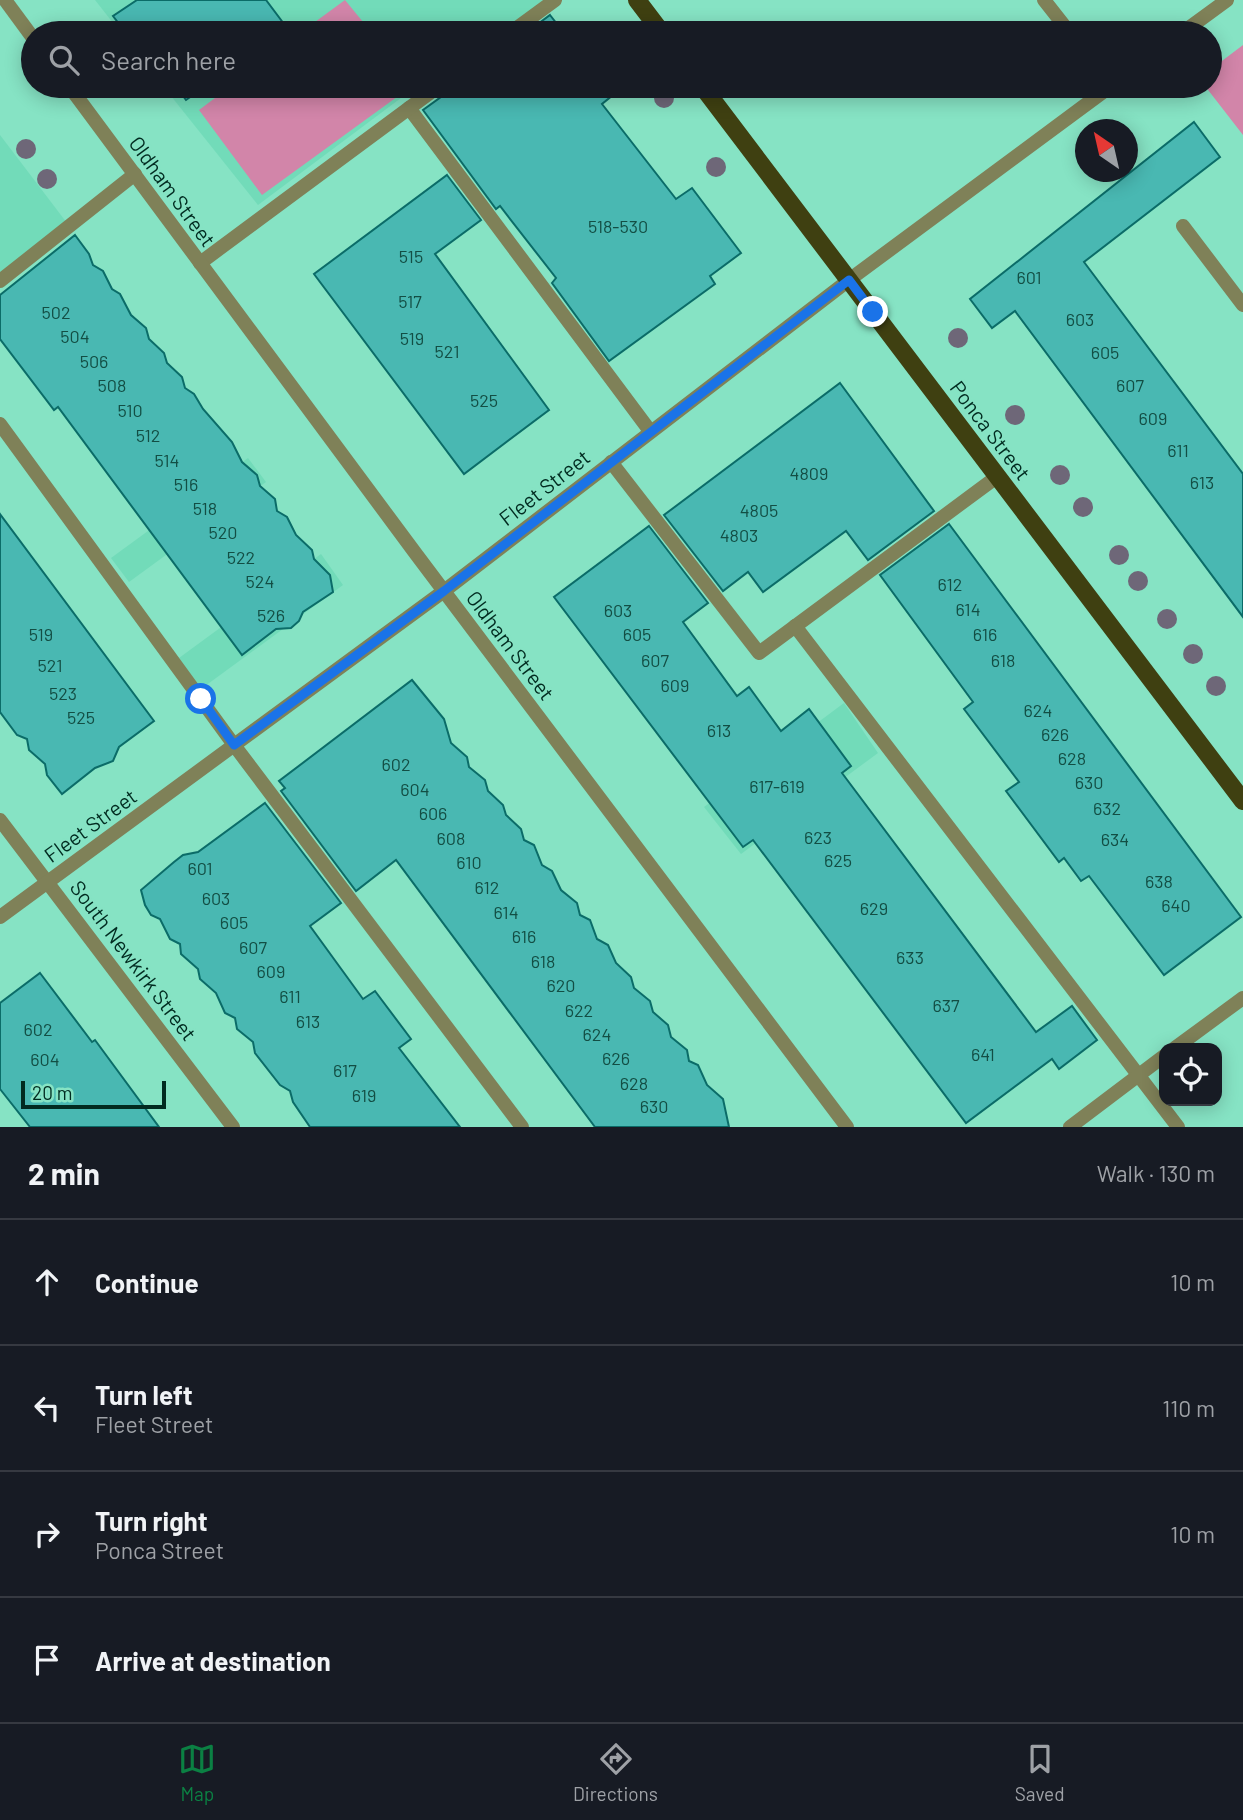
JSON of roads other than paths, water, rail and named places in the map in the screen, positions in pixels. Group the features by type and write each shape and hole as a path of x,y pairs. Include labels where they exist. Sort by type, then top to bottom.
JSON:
{"main road":[{"path":"637,0 654,21"},
{"name":"Ponca Street","path":"711,98 1243,802"}],"street":[{"path":"5,0 21,22"},
{"path":"526,21 555,0"},
{"path":"1044,0 1061,21"},
{"path":"1198,21 1227,0"},
{"name":"Oldham Street","path":"78,98 847,1127"},
{"path":"200,263 423,98"},
{"name":"Fleet Street","path":"0,917 444,591 849,280 1095,98"},
{"path":"409,108 650,431"},
{"path":"0,281 135,174"},
{"path":"1183,226 1243,305"},
{"path":"0,424 234,745 522,1127"},
{"path":"611,462 759,653 998,476"},
{"path":"795,626 1178,1127"},
{"name":"South Newkirk Street","path":"0,820 233,1127"},
{"path":"1182,1043 1243,998"},
{"path":"1070,1127 1159,1060"}]}
